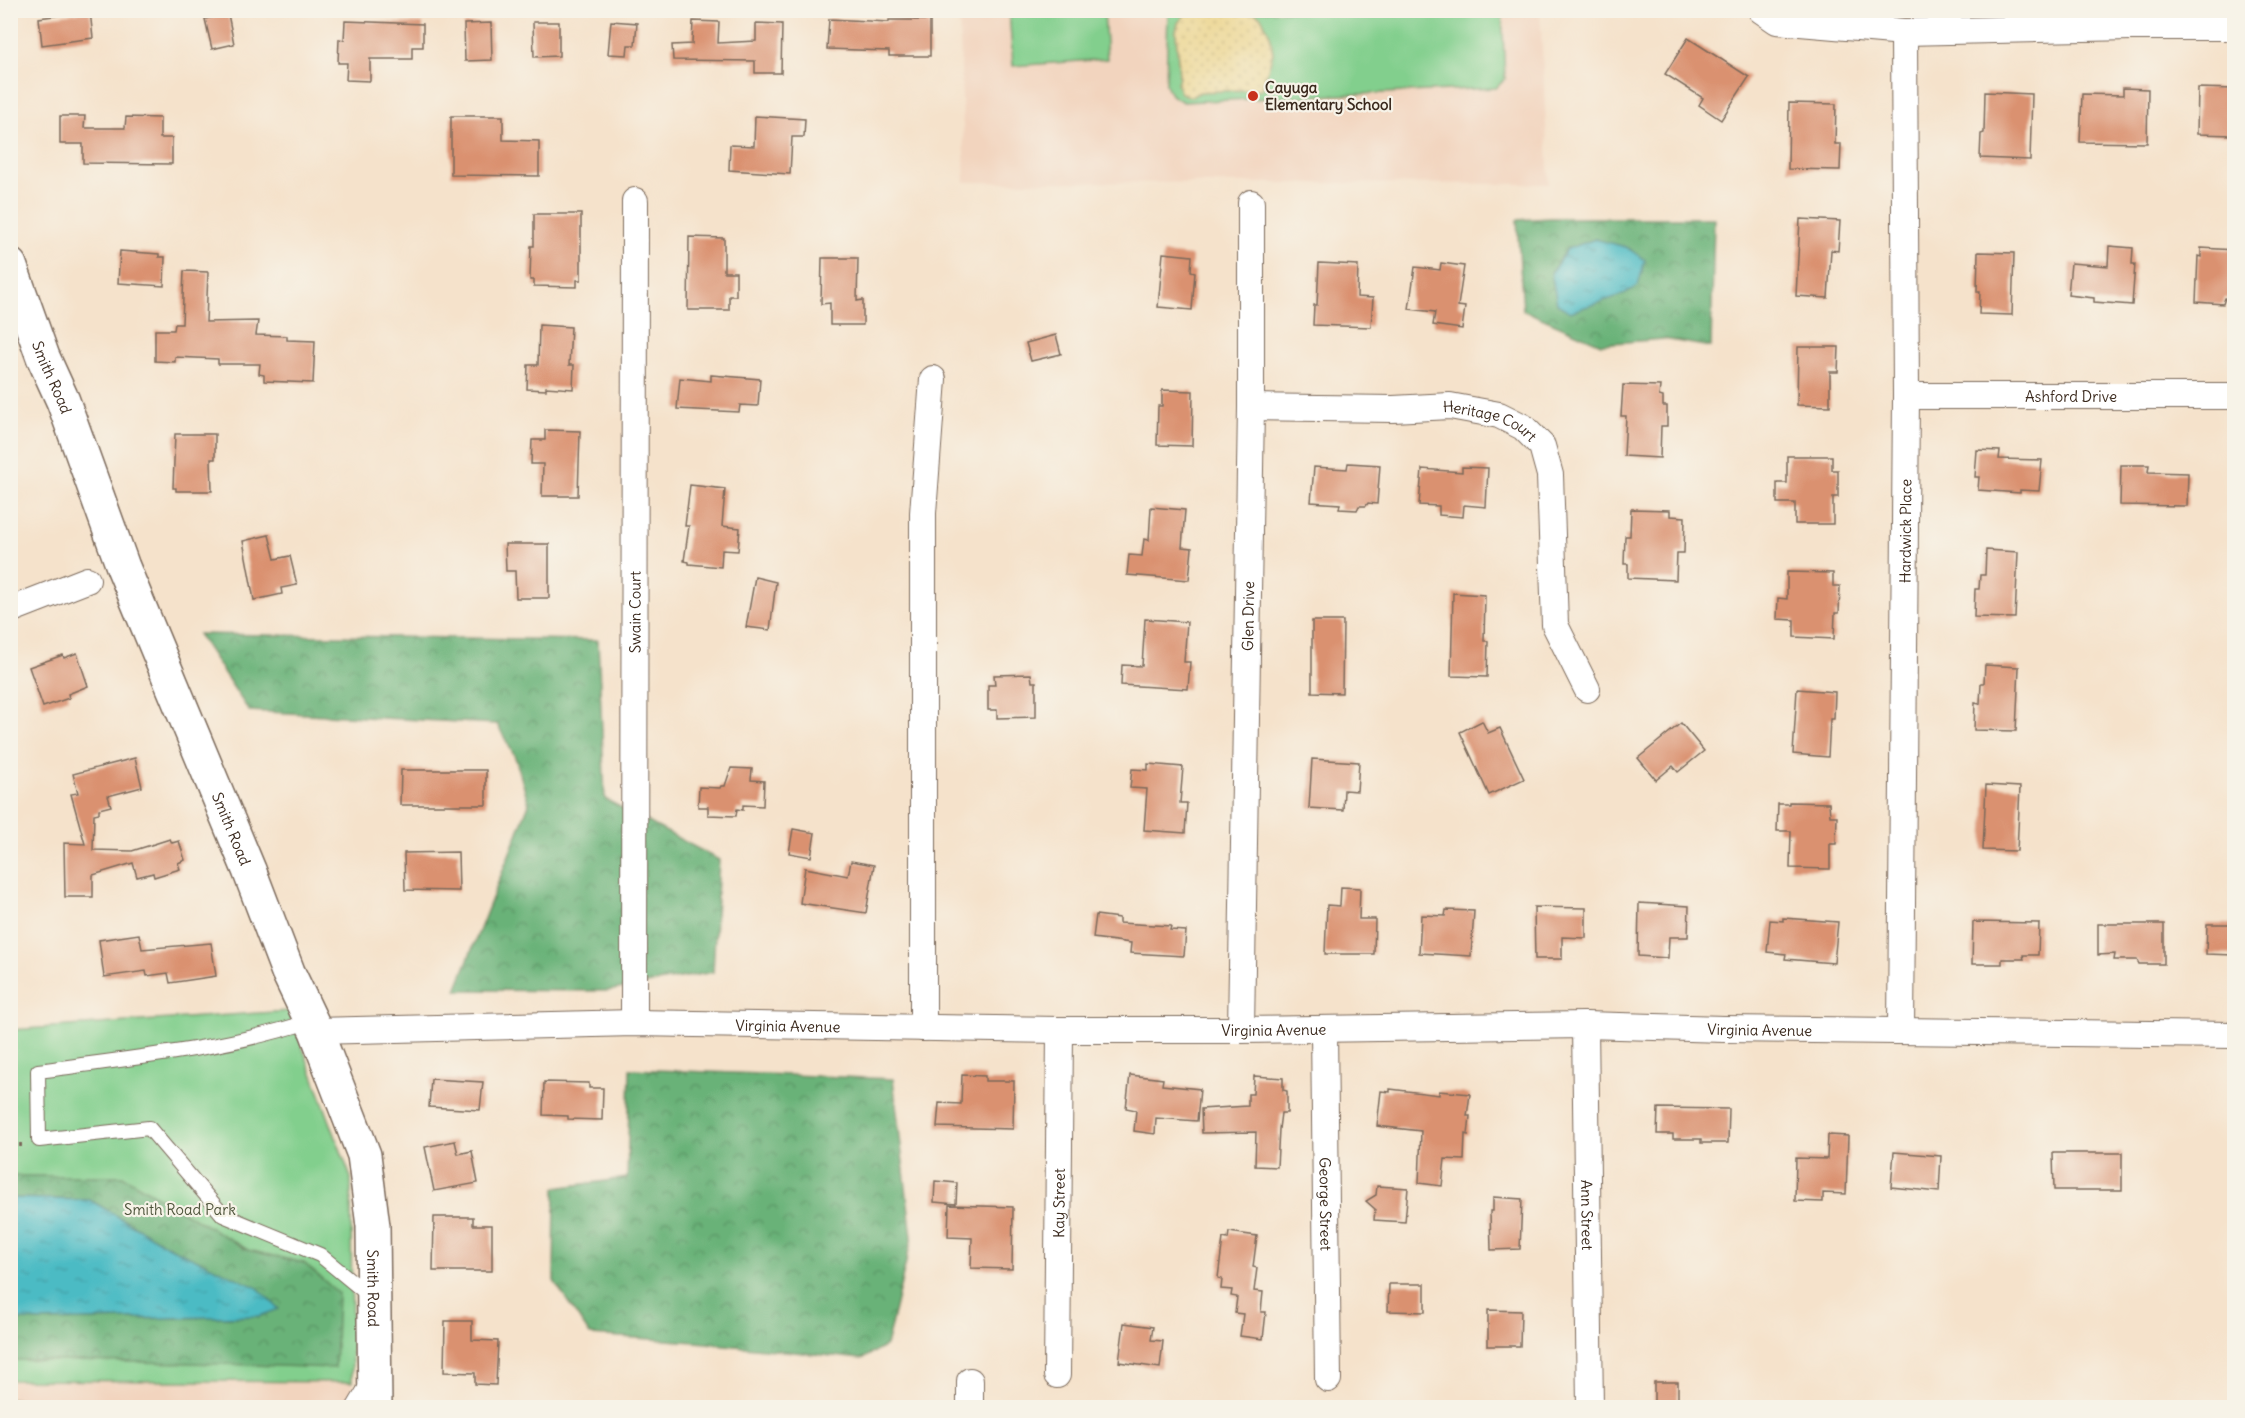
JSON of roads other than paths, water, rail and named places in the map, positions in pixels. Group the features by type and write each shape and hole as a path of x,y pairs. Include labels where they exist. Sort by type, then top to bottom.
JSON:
{"street":[{"path":"1761,10 1777,21 1904,32 2235,27"},
{"name":"Hardwick Place","path":"1902,1031 1906,396 1904,32"},
{"name":"Swain Court","path":"634,1023 635,201"},
{"name":"Glen Drive","path":"1241,1030 1251,407 1251,203"},
{"name":"Smith Road","path":"10,265 63,401 123,567 364,1155 373,1226 375,1407"},
{"path":"923,1028 923,513 933,379"},
{"name":"Ashford Drive","path":"1906,396 2235,396"},
{"name":"Heritage Court","path":"1251,407 1393,409 1450,406 1499,415 1522,427 1542,446 1550,475 1556,625 1587,689"},
{"path":"10,610 87,580"},
{"name":"Virginia Avenue","path":"313,1026 634,1023 1060,1030 1324,1030 1585,1025 2235,1035"},
{"name":"Ann Street","path":"1585,1025 1590,1407"},
{"name":"Kay Street","path":"1057,1375 1060,1030"},
{"name":"George Street","path":"1324,1030 1328,1378"},
{"path":"970,1381 970,1407"}],"lane":[{"path":"313,1026 282,1030 211,1047 38,1071 39,1140 149,1128 223,1215 320,1255 375,1300"},
{"path":"353,1407 375,1371"}],"water":[{"path":"1595,239 1626,247 1645,260 1638,286 1622,295 1570,312 1557,304 1551,273 1567,249"},
{"path":"11,1198 90,1200 170,1247 258,1288 279,1309 260,1316 41,1321 11,1319"}],"place":[{"name":"Cayuga Elementary School","path":"1253,96"}],"park label":[{"name":"Smith Road Park","path":"180,1209"}]}
